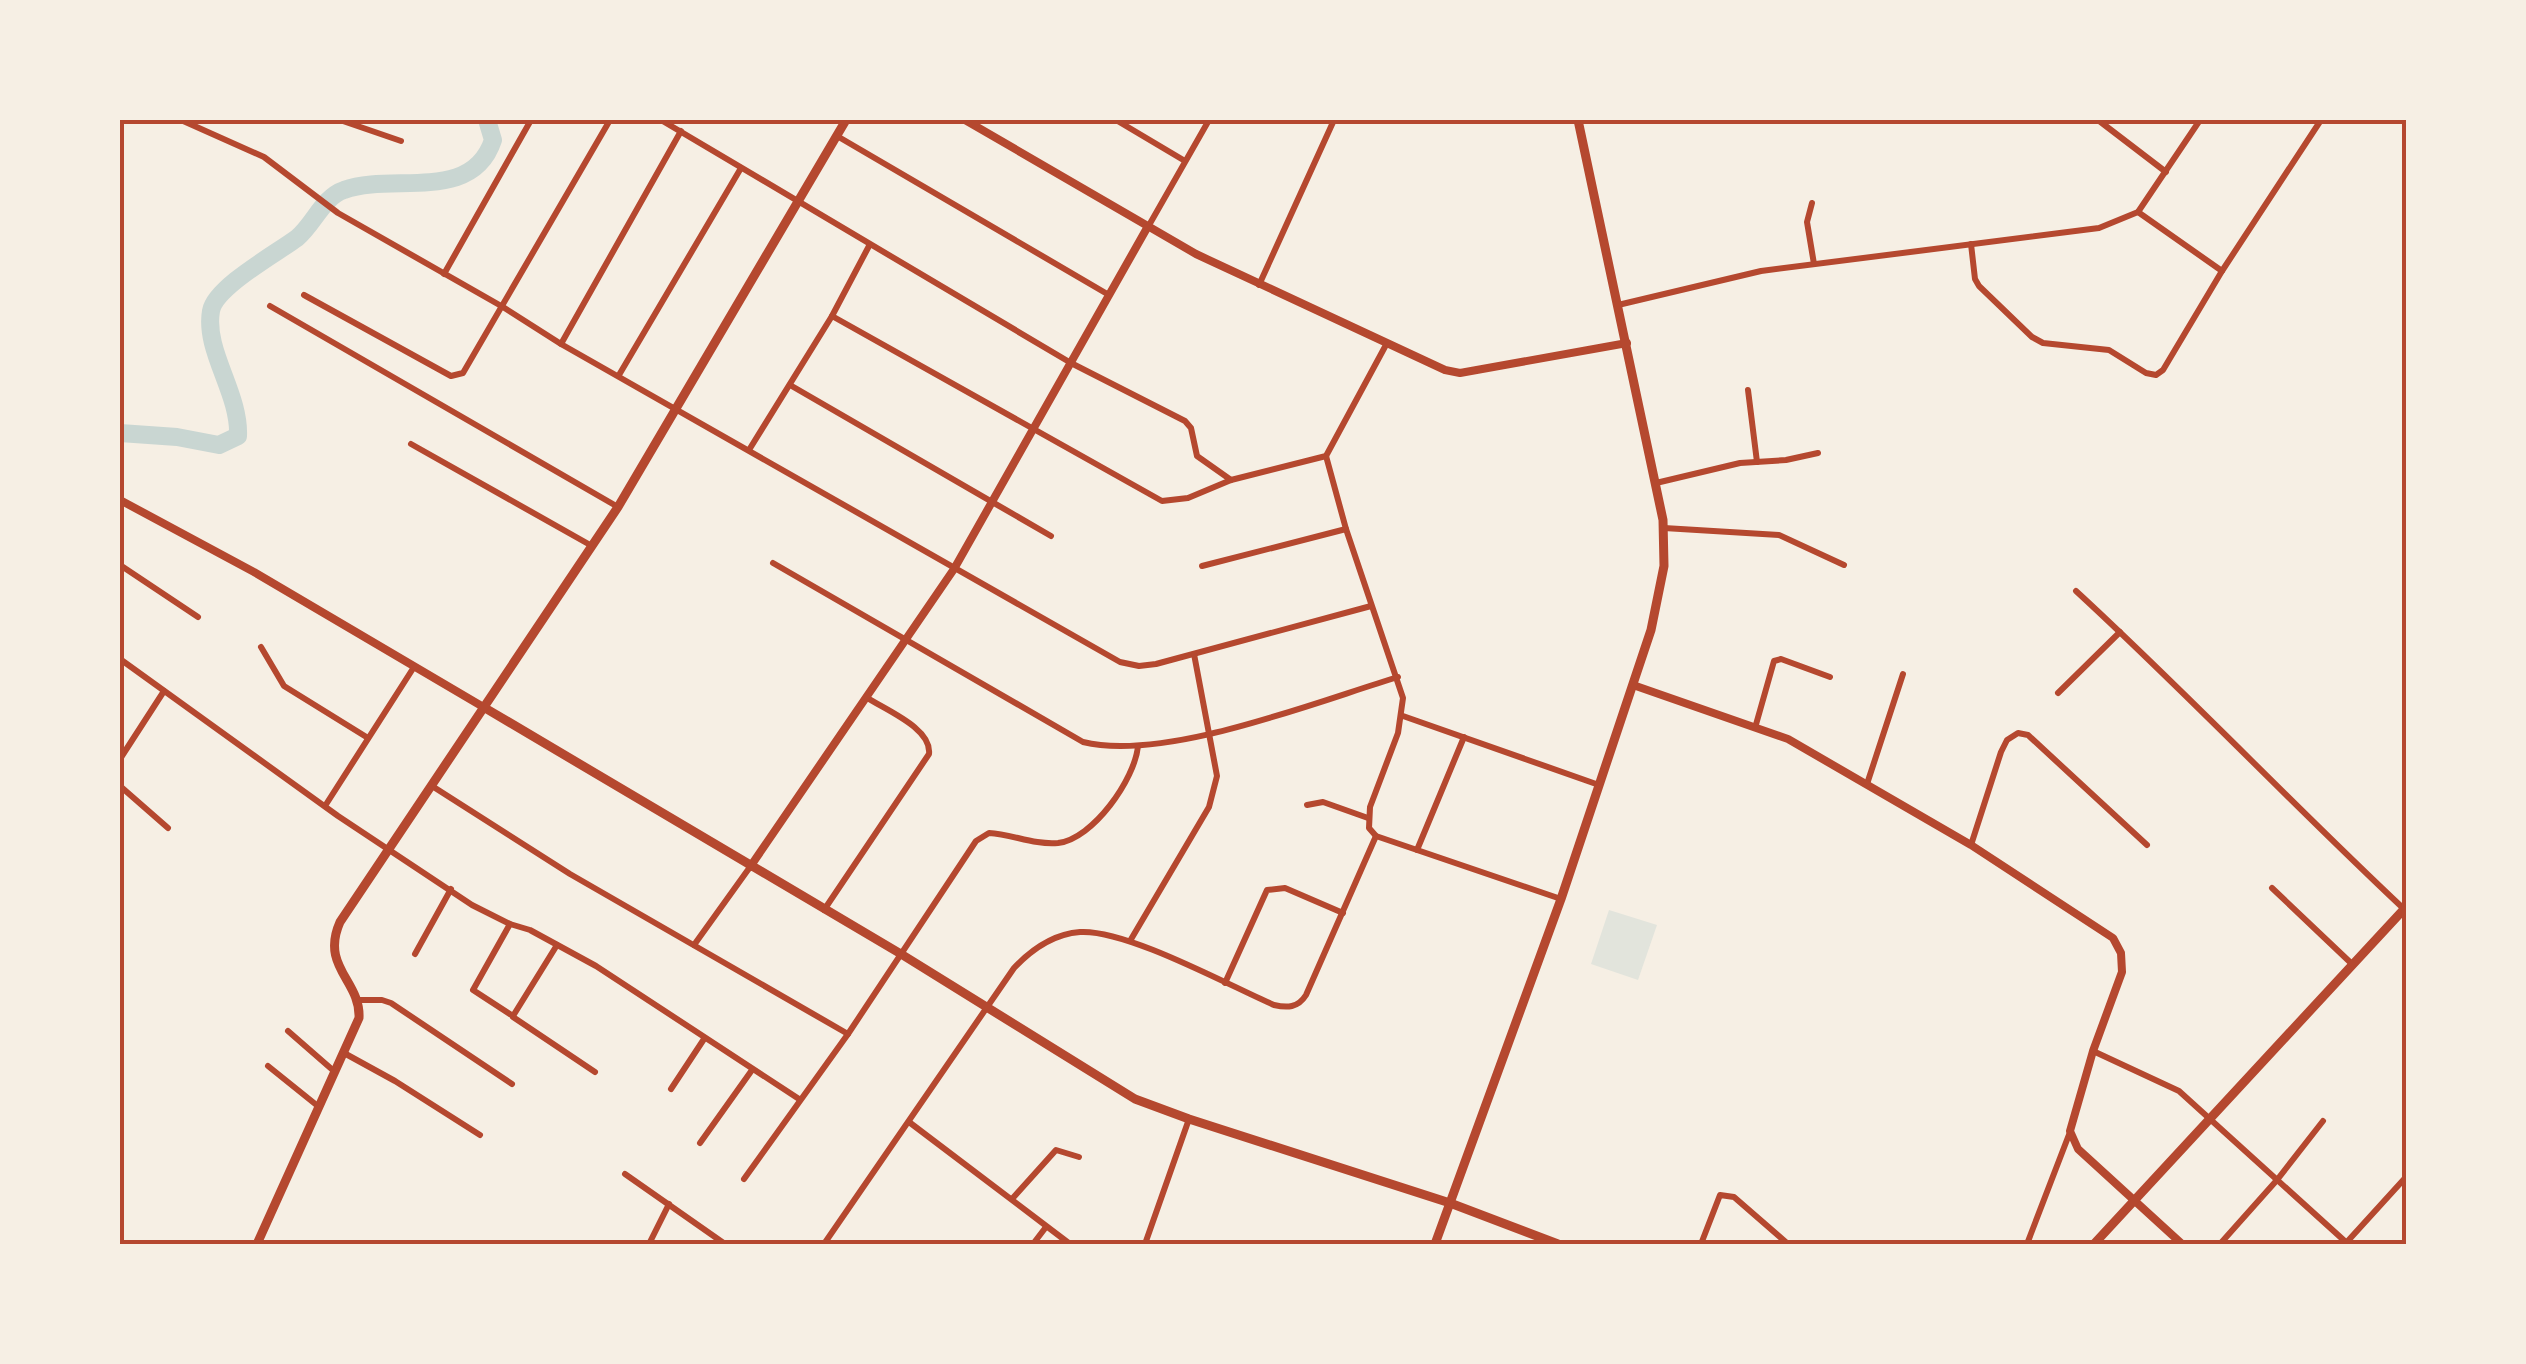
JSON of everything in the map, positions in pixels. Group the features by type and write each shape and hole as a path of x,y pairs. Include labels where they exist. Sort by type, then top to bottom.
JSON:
{"main road":[{"path":"258,1241 358,1018 357,1000 338,967 336,932 618,507 846,120"},
{"path":"1435,1244 1561,899 1633,685 1661,586 1664,528 1656,483 1578,120"},
{"path":"485,708 1136,1098 1188,1119 1450,1203 1558,1244"},
{"path":"2094,1244 2405,909"}],"street":[{"path":"180,120 264,157 338,212 560,344 1120,662 1156,664 1372,606"},
{"path":"340,120 401,141"},
{"path":"444,274 532,120"},
{"path":"304,295 450,376 467,370 610,120"},
{"path":"662,120 1071,363 1185,421 1191,428 1197,456 1232,480"},
{"path":"965,120 1148,228 1258,285 1445,370 1460,373 1627,342"},
{"path":"1116,120 1185,161"},
{"path":"694,946 954,569 1210,120"},
{"path":"1258,285 1334,120"},
{"path":"2098,120 2166,172"},
{"path":"1618,305 1761,271 2120,223 2138,212 2200,120"},
{"path":"1971,244 1974,278 1979,286 2032,337 2042,342 2110,350 2146,373 2156,374 2163,370 2222,271 2321,120"},
{"path":"560,344 680,131"},
{"path":"837,136 1109,295"},
{"path":"619,376 740,168"},
{"path":"1812,203 1807,222 1814,264"},
{"path":"2138,212 2222,271"},
{"path":"748,450 832,316 869,246"},
{"path":"270,306 618,507"},
{"path":"832,316 1162,501 1188,498 1232,480 1326,456"},
{"path":"1387,343 1326,456 1346,529 1398,677 1403,716 1368,818 1370,828 1376,836 1561,899"},
{"path":"790,385 1051,536"},
{"path":"1748,390 1757,462"},
{"path":"411,444 592,546"},
{"path":"1656,483 1740,463 1818,453"},
{"path":"120,500 254,572 485,708"},
{"path":"1664,528 1779,535 1844,565"},
{"path":"1202,566 1346,529"},
{"path":"773,563 1083,742 1116,748 1209,734 1398,677"},
{"path":"120,564 198,617"},
{"path":"2076,591 2289,802 2405,909"},
{"path":"2058,694 2120,632"},
{"path":"261,648 284,686 368,738"},
{"path":"1130,941 1216,790 1217,776 1194,654"},
{"path":"120,659 325,806 472,905 530,930 596,966 799,1099"},
{"path":"1755,728 1774,662 1781,659 1830,676"},
{"path":"325,806 414,667"},
{"path":"1867,784 1902,674"},
{"path":"1633,685 1788,740 1971,844 2102,929 2118,945 2122,972 2093,1051 2070,1131 2026,1244"},
{"path":"120,760 164,691"},
{"path":"824,910 929,754 930,746 924,735 866,697"},
{"path":"1403,716 1598,786"},
{"path":"1971,844 2001,752 2007,740 2018,733 2028,735 2147,845"},
{"path":"1417,850 1464,738"},
{"path":"744,1179 848,1034 976,841 988,832 1030,842 1055,843 1080,835 1102,815 1130,776 1138,746"},
{"path":"120,786 168,828"},
{"path":"432,786 570,874 848,1034"},
{"path":"1307,805 1323,802 1368,818"},
{"path":"824,1244 1026,955 1052,940 1081,932 1100,933 1130,941 1286,1008 1303,1000 1376,836"},
{"path":"1225,983 1266,890 1286,888 1344,913"},
{"path":"2272,888 2352,964"},
{"path":"415,954 451,889"},
{"path":"510,924 474,983 474,990 595,1072"},
{"path":"513,1016 557,945"},
{"path":"357,1000 391,1003 512,1084"},
{"path":"288,1031 335,1072"},
{"path":"671,1089 704,1039"},
{"path":"2093,1051 2179,1091 2347,1244 2406,1177"},
{"path":"344,1053 480,1135"},
{"path":"268,1066 319,1107"},
{"path":"700,1143 752,1070"},
{"path":"1145,1244 1188,1119"},
{"path":"2220,1244 2278,1180 2323,1121"},
{"path":"909,1122 1070,1244"},
{"path":"2070,1131 2078,1149 2182,1244"},
{"path":"1012,1199 1056,1150 1079,1157"},
{"path":"626,1174 725,1244"},
{"path":"1702,1244 1720,1196 1734,1198 1788,1244"},
{"path":"649,1244 669,1204"},
{"path":"1033,1244 1046,1226"},
{"path":"258,1241 272,1244"}],"shaded area":[{"path":"1609,910 1657,925 1638,980 1591,964"}],"waterway":[{"path":"120,433 219,445 238,436 234,404 210,326 215,302 235,281 297,238 337,193 363,185 449,179 468,172 483,160 493,140 487,120"}]}
